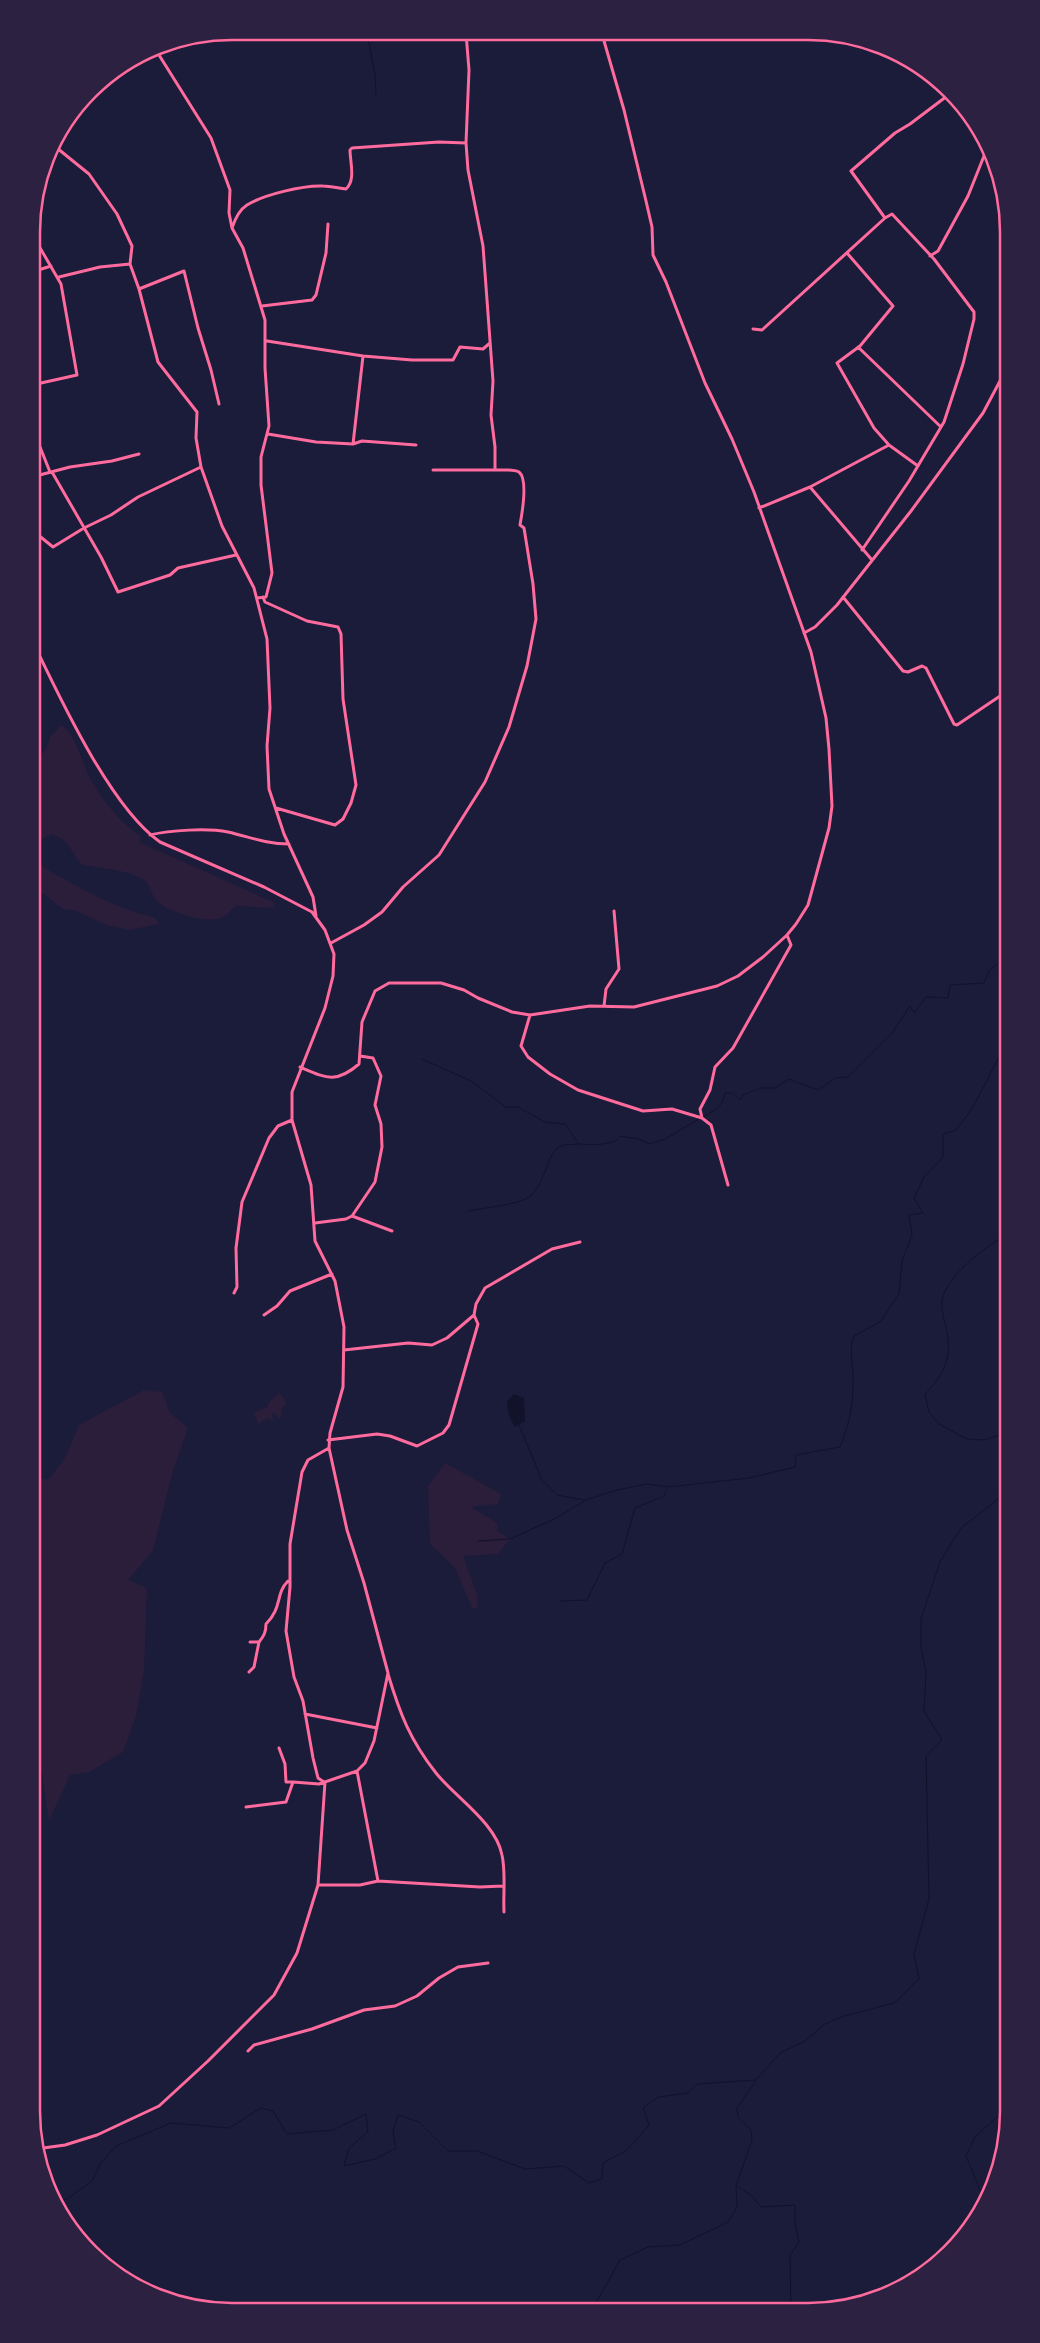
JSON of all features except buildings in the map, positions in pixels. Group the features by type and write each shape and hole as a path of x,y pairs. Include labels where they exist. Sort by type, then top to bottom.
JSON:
{"street":[{"path":"467,40 469,70 466,144 468,170 483,246 490,343 495,470"},
{"path":"300,1068 327,1078 342,1076 359,1064 362,1022 369,1003 375,990 390,983 442,983 464,990 512,1012 530,1015 565,1008 634,1007 717,986 738,976 787,936 808,905 829,828 832,806 826,718 811,652 732,438 705,383 673,298 654,255 652,227 646,201 624,110 604,40"},
{"path":"159,55 211,138 230,190 232,228 243,248 262,306 266,341 268,434 261,457 261,485 272,573 266,596 257,598"},
{"path":"885,218 851,171 895,133 945,97"},
{"path":"232,228 239,213 246,206 282,192 322,186 346,189 352,178 350,150 352,148 439,142 466,144"},
{"path":"59,150 89,174 117,214 132,246 130,264 139,289 158,362 197,412 196,438 201,467 212,501 236,555 248,573 257,598 267,639 270,708 267,746 269,789 289,844 313,897 316,917"},
{"path":"930,256 938,251 964,204 984,156"},
{"path":"754,329 762,330 885,218 892,214 930,256 974,312 963,364 949,412 918,466 862,550"},
{"path":"262,306 312,300 316,295 326,253 328,224"},
{"path":"40,247 59,277 77,375 40,383"},
{"path":"847,253 893,306 858,347 837,363 874,428 889,445 918,466"},
{"path":"59,277 100,267 130,264"},
{"path":"40,269 51,266"},
{"path":"139,289 184,271 198,328 212,370 219,404"},
{"path":"266,341 363,356 412,360 453,360 460,346 484,349 490,343"},
{"path":"858,347 941,427"},
{"path":"353,444 363,356"},
{"path":"804,633 815,627 844,597 917,503 983,413 1000,381"},
{"path":"268,434 295,440 353,444 362,441 416,445"},
{"path":"759,508 810,487 889,445"},
{"path":"40,446 51,472 101,557 118,592 170,575 178,568 236,555"},
{"path":"40,475 139,454"},
{"path":"40,536 53,547 84,528 101,521 138,497 201,467"},
{"path":"331,943 364,925 382,912 403,887 439,855 485,782 509,727 527,666 536,618 533,584 524,528 520,525 523,480 520,473 516,471 495,470 482,472 433,470"},
{"path":"810,487 872,560"},
{"path":"263,597 264,602 306,620 338,627 341,634 343,699 356,785 344,819 334,825 276,808"},
{"path":"844,597 903,671 908,672 922,666 926,668 954,724 957,725 1000,696"},
{"path":"40,655 98,764 127,809 149,835 177,850 264,888 312,912 331,943 334,954 333,976 325,1008 292,1092 292,1120 311,1185 315,1241 332,1274 344,1326 343,1388 328,1440 329,1448 347,1530 402,1718 419,1749 437,1774 471,1808 496,1840 502,1855 504,1912"},
{"path":"149,835 168,830 216,831 268,844 289,844"},
{"path":"604,1006 606,989 619,969 614,911"},
{"path":"702,1118 700,1110 710,1090 715,1067 733,1048 791,945 787,936"},
{"path":"530,1015 521,1046 528,1056 550,1074 578,1090 626,1106 644,1111 672,1109 702,1118 711,1125 728,1185"},
{"path":"315,1223 346,1219 352,1216 375,1182 382,1147 381,1124 375,1105 381,1076 373,1058 360,1056"},
{"path":"234,1293 237,1287 236,1248 242,1202 269,1138 278,1126 292,1120"},
{"path":"352,1216 392,1231"},
{"path":"328,1440 377,1434 390,1436 416,1446 443,1433 454,1413 458,1392 478,1324 474,1315 476,1304 484,1288 552,1249 580,1242"},
{"path":"264,1315 277,1306 290,1291 332,1274"},
{"path":"344,1350 408,1343 432,1344 447,1338 474,1315"},
{"path":"325,1782 318,1778 316,1771 303,1701 294,1677 290,1645 286,1639 291,1537 302,1472 308,1460 329,1448"},
{"path":"250,1672 254,1667 259,1642 266,1631 266,1624 277,1611 281,1591 288,1581"},
{"path":"250,1642 259,1642"},
{"path":"279,1748 285,1764 286,1782 320,1784 357,1771 371,1752 388,1673"},
{"path":"305,1714 377,1728"},
{"path":"357,1771 378,1881"},
{"path":"246,1807 286,1802 294,1782"},
{"path":"44,2149 65,2145 97,2135 159,2106 208,2061 274,1995 297,1953 318,1885 325,1782"},
{"path":"318,1885 360,1885 378,1881 480,1887 503,1886"},
{"path":"248,2051 254,2045 312,2029 364,2010 395,2006 417,1996 439,1978 458,1967 488,1963"}],"shaded area":[{"path":"61,725 66,729 75,742 96,789 120,819 141,836 139,842 275,903 272,908 236,906 225,916 214,919 197,918 177,913 156,900 149,885 141,878 119,871 81,864 65,841 52,834 43,838 40,836 40,757 50,737"},
{"path":"40,864 108,901 154,917 159,924 130,930 106,925 77,911 63,909 40,891"},
{"path":"144,1390 162,1392 170,1413 188,1428 172,1474 153,1551 128,1580 147,1588 144,1672 136,1716 123,1752 89,1772 70,1775 49,1821 40,1769 40,1478 48,1480 65,1458 79,1425"},
{"path":"279,1393 284,1398 286,1405 281,1409 280,1419 272,1412 273,1420 268,1418 258,1424 254,1412 268,1407 268,1403"},
{"path":"514,1394 524,1398 525,1421 515,1427 509,1416 507,1401"},
{"path":"445,1463 501,1494 498,1504 471,1507 497,1523 497,1531 510,1539 498,1554 463,1556 477,1594 478,1608 472,1608 455,1568 430,1544 428,1486"}],"waterway":[{"path":"368,40 375,75 376,95"},
{"path":"703,1117 720,1105 725,1093 732,1093 740,1100 743,1095 760,1088 775,1088 789,1079 818,1090 835,1078 848,1077 892,1033 910,1006 914,1013 926,997 948,998 950,985 984,983 989,971 1000,961"},
{"path":"478,1541 510,1539 556,1518 586,1500 617,1490 647,1484 668,1487 749,1478 795,1467 796,1455 840,1447 851,1408 853,1392 851,1348 854,1336 881,1321 899,1294 902,1261 912,1235 909,1215 923,1213 914,1198 924,1177 943,1157 943,1134 956,1130 973,1107 1000,1054"},
{"path":"422,1059 471,1081 506,1107 518,1107 545,1122 565,1124 579,1144 607,1143 616,1141 620,1136 639,1139 649,1144 665,1139 699,1119"},
{"path":"468,1211 509,1204 529,1197 539,1185 555,1151 563,1145 578,1144"},
{"path":"1000,1239 969,1262 951,1282 945,1292 942,1306 948,1339 948,1355 940,1376 925,1394 929,1412 939,1424 967,1439 984,1440 1000,1435"},
{"path":"519,1425 542,1480 557,1495 584,1500"},
{"path":"560,1601 587,1600 605,1563 622,1554 635,1508 664,1496 667,1489"},
{"path":"1000,1492 998,1499 1000,1502"},
{"path":"62,2200 67,2199 92,2181 100,2164 116,2146 171,2123 229,2128 261,2108 273,2111 287,2134 333,2130 366,2114 368,2132 349,2148 344,2166 375,2159 396,2148 393,2132 398,2115 419,2122 448,2151 477,2151 525,2169 564,2166 589,2183 602,2179 603,2163 627,2150 649,2125 643,2108 658,2097 688,2093 697,2084 756,2080 780,2053 805,2041 825,2024 844,2016 894,2003 919,1979 914,1954 929,1899 926,1756 942,1740 924,1711 926,1673 921,1647 921,1619 940,1562 960,1529 998,1499"},
{"path":"596,2303 620,2260 648,2247 680,2245 728,2222 737,2207 736,2186 752,2140 751,2130 738,2117 737,2108 756,2081"},
{"path":"981,2193 966,2156 975,2137 1000,2114"},
{"path":"737,2186 751,2195 761,2207 795,2205 795,2224 799,2242 790,2255 791,2303"}]}
